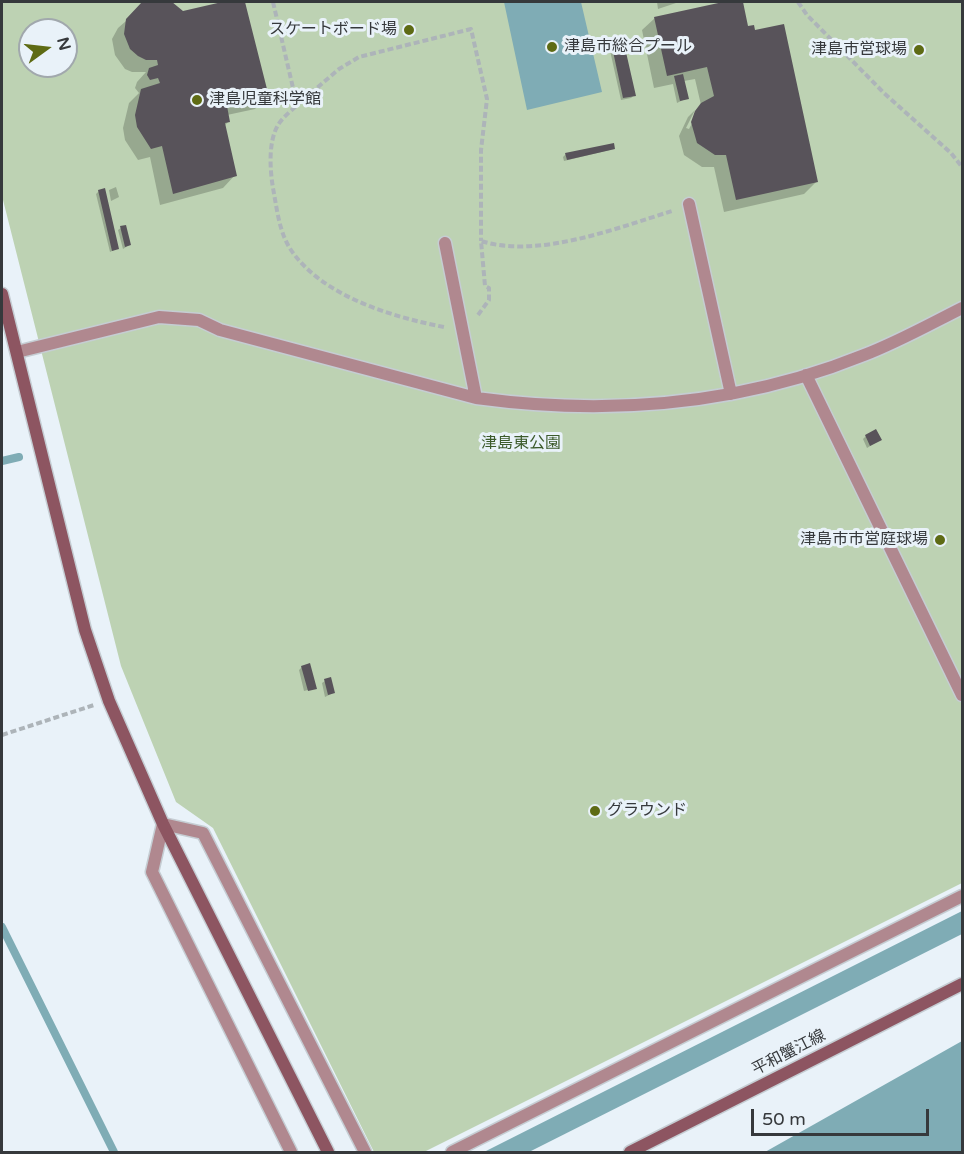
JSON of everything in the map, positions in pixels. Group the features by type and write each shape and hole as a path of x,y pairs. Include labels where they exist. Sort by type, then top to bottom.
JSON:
{"street":[{"path":"689,204 731,394"},
{"path":"445,243 476,398"},
{"path":"2,294 85,630 109,701 163,824 328,1152"},
{"path":"17,352 159,317 199,320 220,330 476,398 519,404 591,408 698,401 806,375 864,355 963,308"},
{"path":"806,375 963,695"},
{"path":"163,824 152,872 291,1152"},
{"path":"163,824 203,833 365,1152"},
{"path":"452,1152 963,896"},
{"name":"平和蟹江線","path":"630,1152 963,984"}],"path":[{"path":"273,2 297,105"},
{"path":"798,2 807,15 837,46 963,167"},
{"path":"471,29 487,99 481,150 481,241 485,286 489,288 489,300 478,315 451,328 432,325 349,296 326,283 291,250 281,230 271,177 272,144 278,125 297,105 339,69 359,57 471,29"},
{"path":"481,241 498,247 526,246 584,237 689,204"},
{"path":"2,735 109,701"}],"green space":[{"name":"津島東公園","path":"2,2 962,2 962,883 424,1152 374,1152 213,828 176,802 121,666 2,196"}],"water":[{"name":"津島市総合プール","path":"504,2 581,2 602,92 527,110"},
{"path":"962,911 962,934 529,1152 484,1152"},
{"path":"962,1041 962,1152 765,1152"}],"building":[{"name":"津島児童科学館","path":"142,2 172,2 183,11 222,2 245,2 269,97 227,106 230,122 225,123 237,176 173,194 162,146 151,149 137,127 135,115 141,89 160,83 158,78 150,80 147,75 149,68 158,65 157,60 146,60 138,56 130,49 124,34 126,19"},
{"path":"723,2 743,2 748,26 754,25 755,30 784,24 818,182 736,200 726,155 715,155 697,143 691,122 701,103 714,96 707,67 667,76 654,17"},
{"path":"623,39 636,96 623,98 611,42"},
{"path":"683,74 689,99 680,101 674,76"},
{"path":"614,143 615,149 567,160 565,153"},
{"path":"105,188 119,249 112,251 98,190"},
{"path":"126,225 131,245 125,247 120,226"},
{"path":"876,429 882,440 870,446 865,435"},
{"path":"310,663 317,689 308,691 301,666"},
{"path":"331,677 335,693 328,695 324,679"}],"waterway":[{"path":"2,461 19,457"},
{"path":"2,927 114,1152"}],"place":[{"name":"スケートボード場","path":"409,30"},
{"name":"津島市総合プール","path":"552,47"},
{"name":"津島市営球場","path":"919,50"},
{"name":"津島児童科学館","path":"197,100"},
{"name":"津島市市営庭球場","path":"940,540"},
{"name":"グラウンド","path":"595,811"}]}
